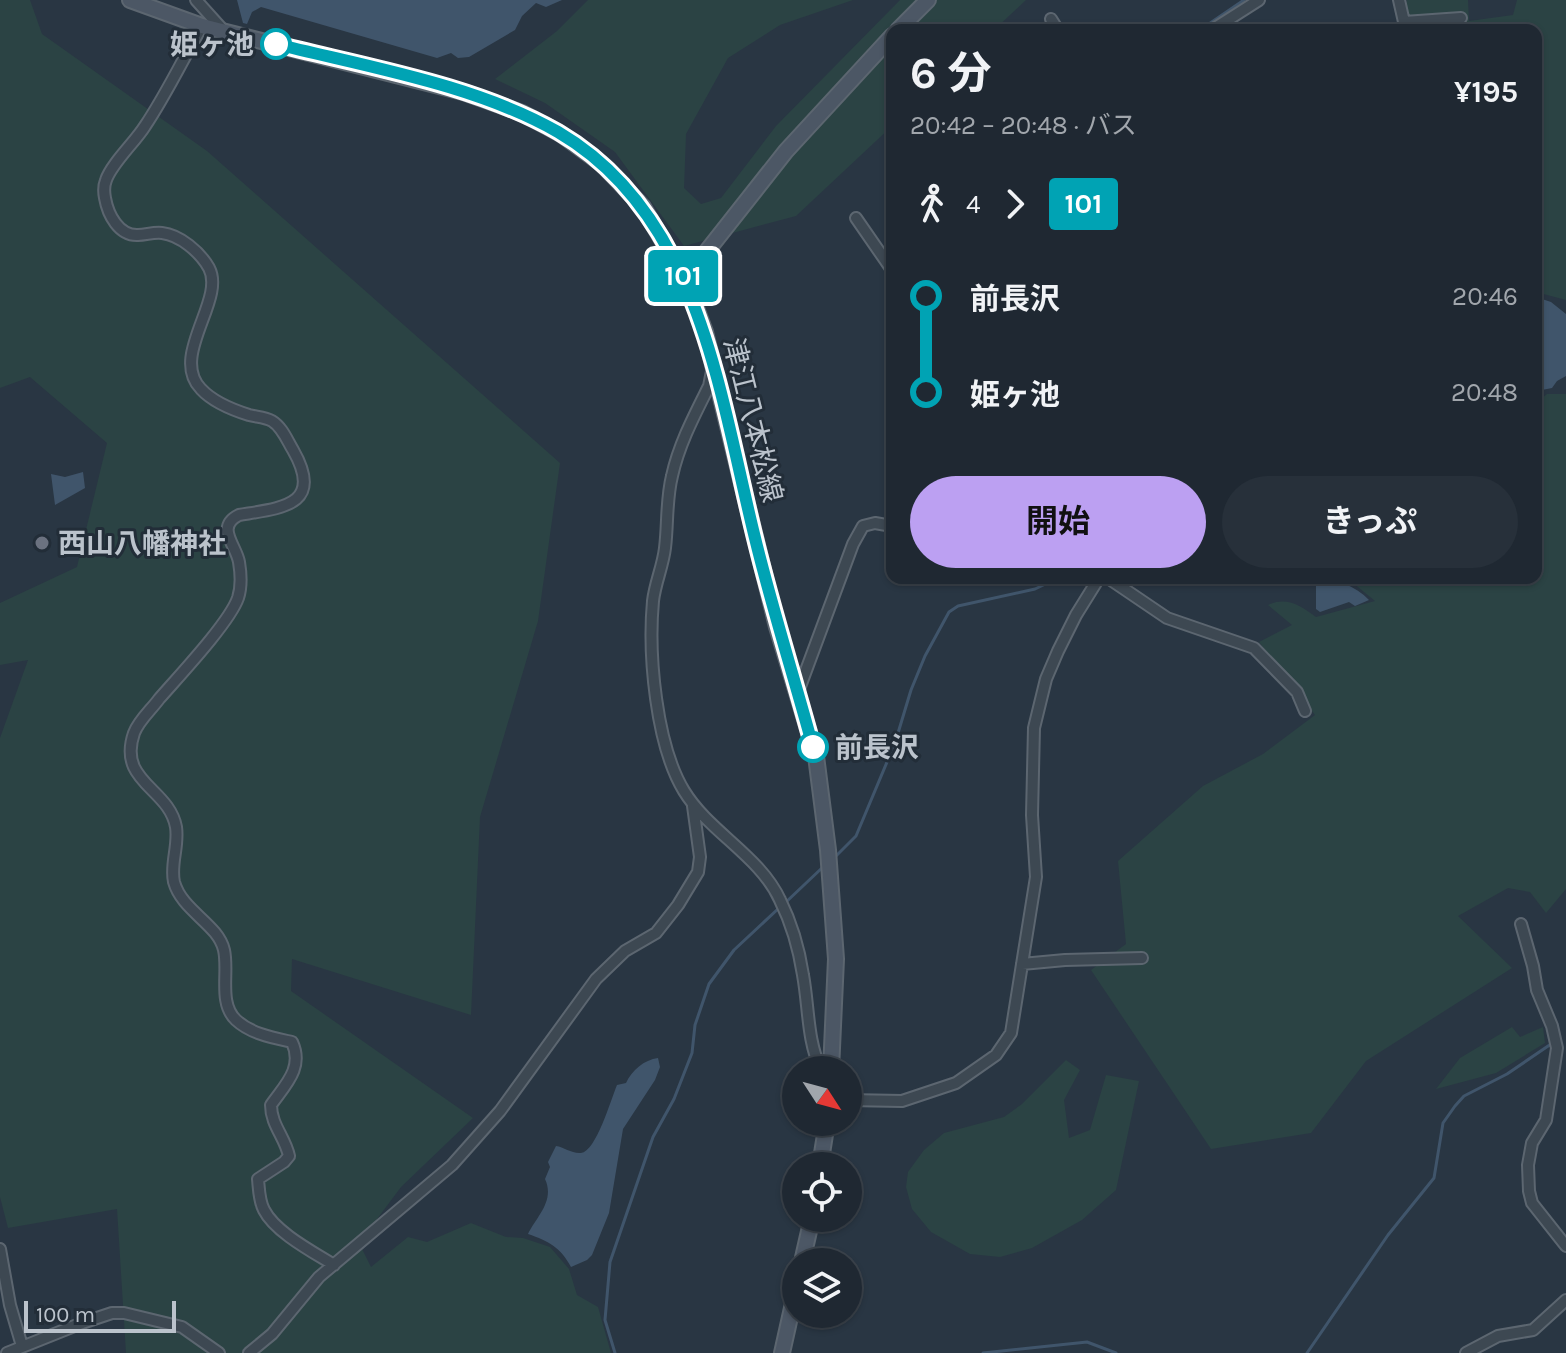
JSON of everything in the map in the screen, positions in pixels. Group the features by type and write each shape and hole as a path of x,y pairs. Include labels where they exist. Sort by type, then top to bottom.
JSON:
{"main road":[{"name":"津江八本松線","path":"130,0 202,26 463,92 522,113 561,134 602,164 643,207 685,279 705,332 777,627 816,756 828,850 836,959 832,1056"},
{"path":"904,24 928,0"},
{"path":"685,279 786,151 886,43"},
{"path":"782,1353 788,1328"}],"street":[{"path":"196,0 224,31"},
{"path":"1221,24 1259,0"},
{"path":"1399,0 1404,22 1461,18"},
{"path":"1051,19 1054,24"},
{"path":"202,26 145,126 106,179 104,196 110,214 122,231 136,236 157,232 170,234 192,248 209,267 212,286 192,357 193,375 201,389 231,409 277,424 302,466 304,481 302,492 294,502 280,509 239,515 227,527 228,538 239,559 241,576 237,601 139,724 131,750 132,766 165,805 176,825 177,843 172,872 175,886 186,905 220,939 224,949 225,991 231,1013 237,1021 260,1034 292,1042 298,1053 297,1069 271,1105 273,1122 289,1156 258,1179 260,1198 264,1212 282,1229 303,1247 334,1265"},
{"path":"856,218 886,261"},
{"path":"713,366 709,386 672,473 667,503 663,561 653,599 658,709 664,748 683,789 693,805 764,876 778,895 793,928 815,1056"},
{"path":"798,692 853,544 863,526 875,523 886,525"},
{"path":"862,1100 902,1101 956,1083 996,1055 1011,1033 1036,867 1032,815 1034,728 1046,679 1076,615 1095,584"},
{"path":"1117,584 1167,618 1254,648 1297,692 1305,711"},
{"path":"249,1353 272,1334 319,1277 460,1157 500,1111 596,979 625,951 656,933 698,872 700,857 693,805"},
{"path":"1521,924 1537,990 1552,1026 1557,1048 1546,1120 1532,1143 1528,1165 1529,1191 1532,1203 1566,1246"},
{"path":"1022,964 1046,960 1142,958"},
{"path":"0,1249 10,1305 22,1346"},
{"path":"1466,1353 1498,1336 1533,1330 1566,1300"},
{"path":"7,1353 112,1313 182,1327 219,1353"}],"green space":[{"path":"0,0 30,0 42,34 207,151 560,463 538,621 480,817 471,1015 292,959 291,991 473,1118 401,1187 359,1243 371,1267 408,1237 427,1242 471,1223 506,1237 523,1238 550,1247 569,1269 577,1295 598,1307 611,1353 126,1353 117,1209 8,1228 0,1197 0,738 28,660 0,665 0,603 77,567 107,443 30,377 0,388"},
{"path":"588,0 853,0 780,25 728,58 686,134 684,188 701,204 721,198 776,126 900,0 1026,0 1000,24 886,24 886,132 796,216 684,246 615,152 545,103 495,79 557,31"},
{"path":"1407,0 1468,0 1469,21 1513,15 1517,0 1566,0 1566,300 1542,294 1542,24 1400,24"},
{"path":"1547,394 1566,394 1566,889 1546,913 1530,892 1508,888 1458,916 1512,968 1366,1061 1311,1133 1211,1149 1091,970 1126,944 1118,861 1203,786 1263,754 1315,715 1259,642 1292,625 1268,605 1288,602 1316,617 1375,601 1354,584 1542,584 1542,398"},
{"path":"1512,1027 1520,1037 1543,1027 1545,1043 1496,1073 1436,1089 1460,1058"},
{"path":"1066,1060 1080,1070 1064,1100 1069,1138 1090,1130 1106,1075 1139,1081 1116,1190 1082,1220 1032,1248 1000,1257 970,1254 931,1232 912,1209 906,1187 908,1172 924,1150 944,1133 1004,1117 1022,1104"}],"water":[{"name":"姫ヶ池","path":"237,0 562,0 546,7 536,3 522,16 515,30 469,57 458,58 451,53 437,58 261,7 252,12 247,24 243,23"},
{"path":"1542,299 1566,314 1566,376 1552,388 1542,390"},
{"path":"83,472 85,488 55,505 51,474 65,477"},
{"path":"1316,584 1345,584 1369,600 1355,606 1349,602 1320,612 1316,609"},
{"path":"658,1058 660,1067 655,1080 623,1129 609,1213 592,1255 571,1267 554,1246 528,1234 544,1208 548,1194 545,1179 550,1167 548,1162 556,1146 578,1153 587,1150 597,1135 617,1085 626,1083 643,1063"}],"waterway":[{"path":"1209,24 1244,0"},
{"path":"835,857 856,836 895,743 925,656 949,612 958,606 1045,584"},
{"path":"785,903 823,867"},
{"path":"615,1353 605,1320 610,1262 653,1137 674,1099 692,1053 695,1025 709,984 734,950 779,908"},
{"path":"1307,1353 1388,1235 1434,1178 1443,1123 1455,1106 1464,1096 1507,1074 1554,1042"},
{"path":"983,1353 1087,1342 1116,1353"}],"bus line":[{"name":"101","path":"276,44 463,92 522,113 561,134 602,164 643,207 685,279 705,332 777,627 813,747"}],"place":[{"name":"姫ヶ池","path":"276,44"},
{"name":"西山八幡神社","path":"42,543"},
{"name":"前長沢","path":"813,747"}]}
